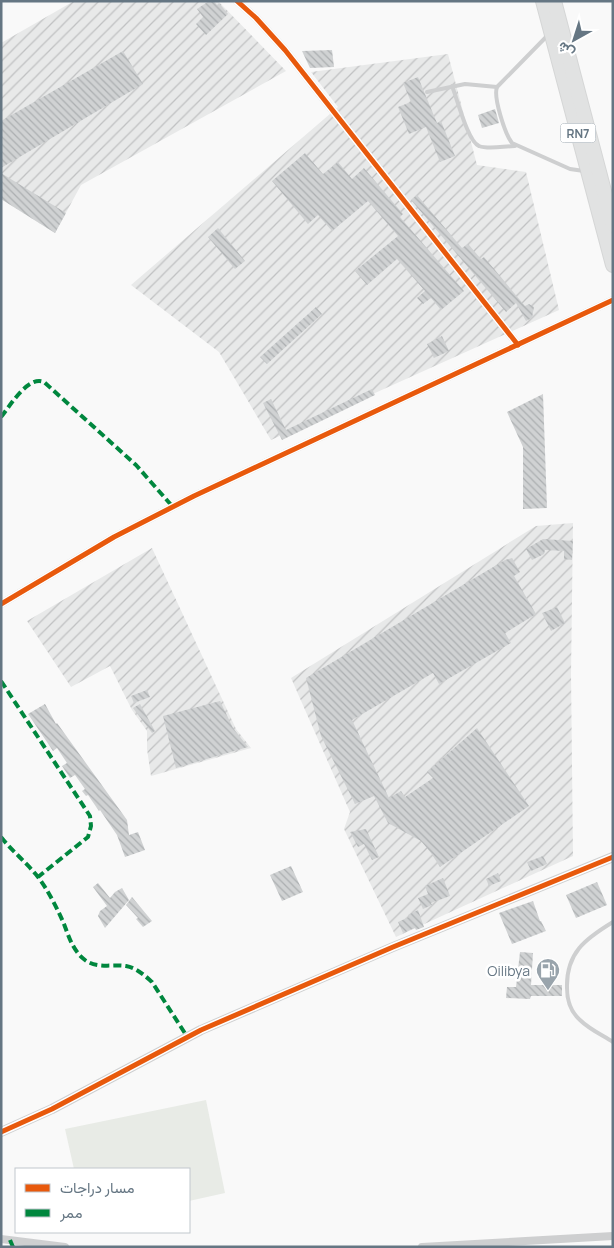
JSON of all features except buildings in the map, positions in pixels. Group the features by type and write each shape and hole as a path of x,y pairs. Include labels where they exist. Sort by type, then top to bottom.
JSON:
{"highway":[{"name":"RN7","path":"544,1 613,265"},
{"name":"RN7","path":"554,1 613,225"}],"street":[{"path":"237,1 256,18 285,50 518,345"},
{"path":"1,604 114,537 194,496 613,300"},
{"path":"1,1132 52,1109 201,1030 384,951 613,858"},
{"path":"422,1247 613,1236"},
{"path":"1,1239 65,1247"}],"lane":[{"path":"551,32 497,87 495,94 509,140 515,146 574,170 588,171"},
{"path":"427,92 465,84 497,87"},
{"path":"452,86 471,137 476,145 485,147 515,146"},
{"path":"613,922 578,948 570,961 567,975 568,998 574,1014 613,1042"}],"shaded area":[{"path":"74,1 218,1 286,71 81,185 55,233 1,199 1,43"},
{"path":"448,54 477,165 526,172 559,310 271,440 219,352 131,285 338,107 311,72"},
{"path":"573,523 571,674 573,856 396,937 344,829 350,812 291,678 536,526"},
{"path":"152,548 236,729 251,748 151,776 147,749 147,731 132,710 110,666 71,687 27,621"},
{"path":"206,1100 225,1193 190,1201 190,1168 74,1168 65,1129"}],"marked path":[{"path":"1,417 14,399 26,387 38,381 44,382 136,465 173,507"},
{"path":"1,681 90,816 91,826 88,837 38,877"},
{"path":"1,837 42,882 77,952 90,963 105,966 126,966 134,968 143,974 152,982 188,1038"},
{"path":"10,1240 13,1247"}],"cycle path":[{"path":"237,1 256,18 285,50 518,345"},
{"path":"1,604 114,537 194,496 613,300"},
{"path":"1,1132 52,1109 201,1030 393,947 613,857"}],"place":[{"name":"Oilibya","path":"548,991"}]}
